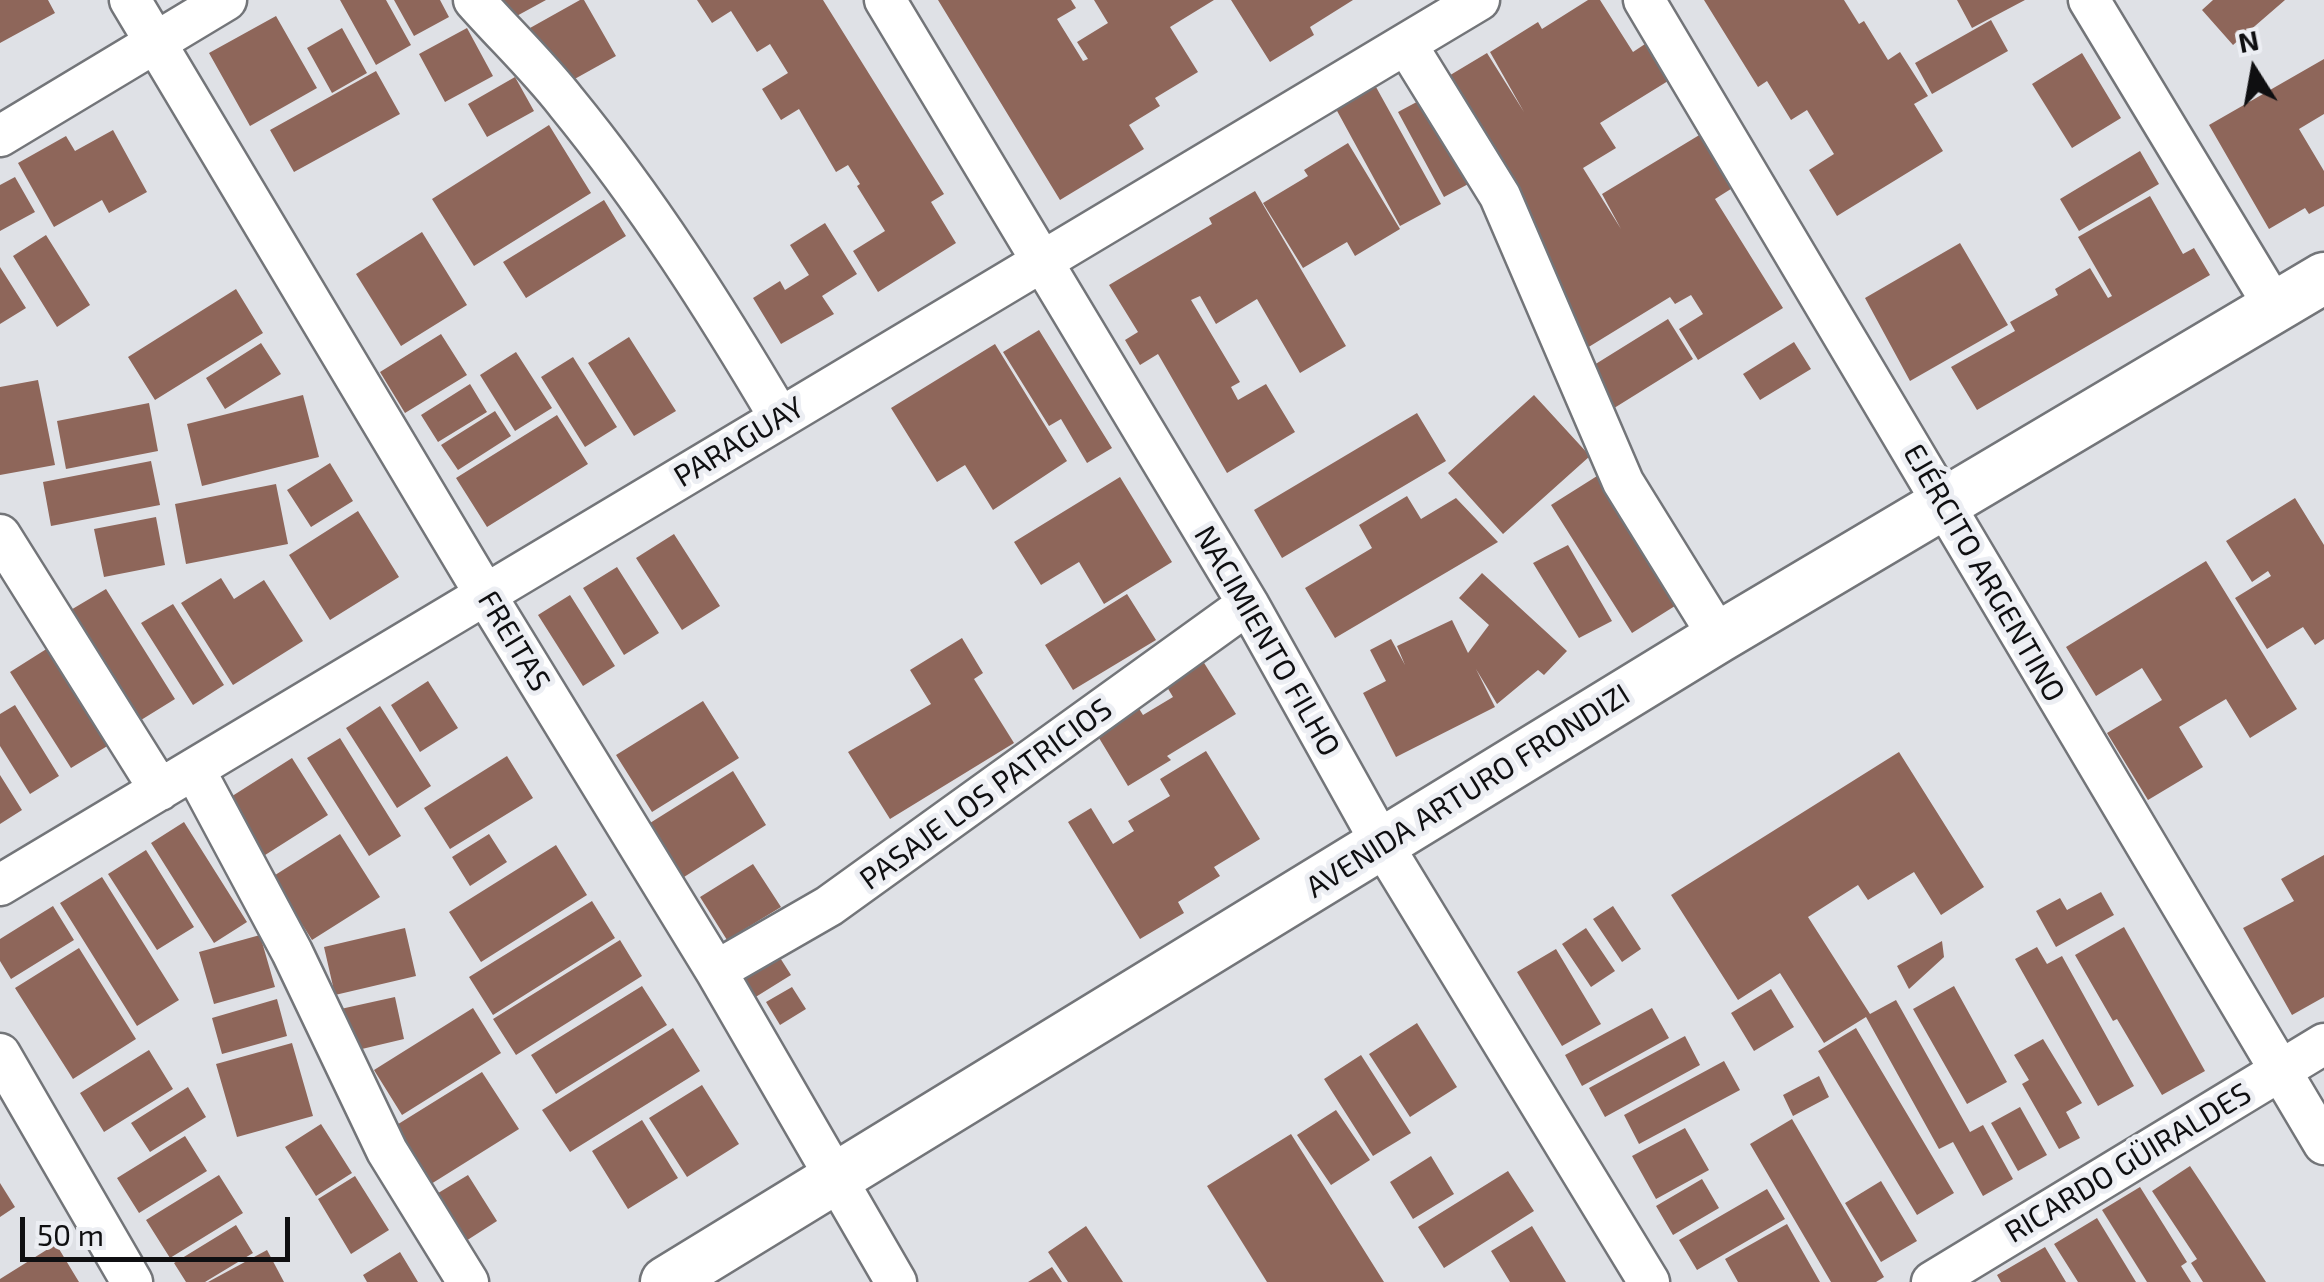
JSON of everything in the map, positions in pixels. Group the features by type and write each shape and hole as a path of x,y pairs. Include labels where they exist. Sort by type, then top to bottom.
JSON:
{"main road":[{"path":"2274,306 2324,278"},
{"path":"2274,306 2324,288"},
{"name":"AVENIDA ARTURO FRONDIZI","path":"666,1282 1719,638 2274,306"}],"street":[{"name":"FREITAS","path":"130,0 716,971 896,1282"},
{"path":"0,136 226,0"},
{"path":"474,0 565,100 636,195 707,294 780,418"},
{"name":"NACIMIENTO FILHO","path":"885,0 1248,604 1382,844 1649,1282"},
{"name":"PARAGUAY","path":"0,886 1479,0"},
{"name":"EJÉRCITO ARGENTINO","path":"1644,0 2324,1144"},
{"path":"2089,0 2274,306"},
{"path":"1406,44 1500,196 1623,482 1719,638"},
{"path":"0,535 177,779 292,952 387,1152 468,1282"},
{"name":"PASAJE LOS PATRICIOS","path":"716,971 830,906 1248,604"},
{"name":"RICARDO GÜIRALDES","path":"1932,1282 2324,1044"},
{"path":"0,1054 132,1282"}],"building":[{"path":"0,0 48,0 55,13 0,43"},
{"path":"340,0 386,0 411,45 376,65"},
{"path":"394,0 440,0 449,17 414,36"},
{"path":"503,0 546,0 513,18"},
{"path":"584,0 616,56 562,86 530,28"},
{"path":"697,0 823,0 944,194 931,202 956,243 878,292 853,251 885,231 857,186 860,184 848,165 836,172 799,109 781,120 762,89 788,73 770,44 757,52 731,11 712,23"},
{"path":"938,0 1071,0 1076,8 1057,19 1083,61 1088,59 1077,42 1108,23 1094,0 1214,0 1170,27 1198,72 1155,98 1160,106 1129,125 1144,149 1060,200"},
{"path":"1231,0 1353,0 1310,27 1314,35 1270,62"},
{"path":"1588,0 1600,0 1633,52 1645,44 1668,81 1600,123 1616,148 1583,168 1621,229 1602,194 1701,134 1734,187 1715,199 1783,308 1698,360 1679,329 1703,314 1691,295 1675,304 1670,297 1587,348 1447,77 1487,53 1524,112 1490,52 1538,22 1542,29"},
{"path":"1704,0 1844,0 1859,24 1864,21 1888,60 1900,52 1928,96 1914,104 1943,151 1837,216 1809,170 1834,154 1807,110 1791,120 1767,81 1758,87"},
{"path":"1957,0 2025,0 1972,28"},
{"path":"2213,0 2285,0 2233,45 2202,10"},
{"path":"276,16 317,88 250,126 209,53"},
{"path":"1991,20 2008,51 1932,94 1915,63"},
{"path":"342,28 367,73 332,93 307,48"},
{"path":"467,28 493,76 445,102 419,54"},
{"path":"2082,53 2121,118 2072,148 2032,84"},
{"path":"2324,59 2324,114 2299,129 2324,171 2324,206 2309,214 2305,208 2269,229 2209,125"},
{"path":"376,71 400,114 294,172 270,130"},
{"path":"515,77 534,111 487,137 468,104"},
{"path":"1376,87 1441,204 1400,226 1336,109"},
{"path":"1426,97 1472,182 1444,197 1398,112"},
{"path":"549,125 591,193 474,266 432,199"},
{"path":"113,130 147,192 109,213 102,200 54,227 18,163 66,136 75,151"},
{"path":"1348,143 1400,229 1355,256 1347,242 1303,268 1263,203 1308,176 1304,170"},
{"path":"2140,151 2159,184 2079,231 2060,199"},
{"path":"15,177 35,212 0,231 0,185"},
{"path":"1255,191 1346,346 1300,373 1257,299 1216,324 1200,296 1191,300 1240,382 1231,387 1238,400 1266,384 1295,432 1227,473 1158,354 1140,365 1125,340 1138,332 1109,285 1212,224 1209,218"},
{"path":"2150,196 2183,254 2194,248 2210,275 1977,410 1951,367 2015,331 2010,322 2058,295 2055,289 2090,268 2108,298 2112,296 2078,237"},
{"path":"604,200 626,236 526,298 503,262"},
{"path":"825,223 857,274 822,296 834,314 781,344 753,298 780,281 785,290 809,275 790,245"},
{"path":"422,232 467,305 401,346 356,274"},
{"path":"46,235 90,305 57,327 13,256"},
{"path":"1960,243 2008,325 1910,381 1865,298"},
{"path":"0,267 26,308 0,324"},
{"path":"236,289 263,333 155,400 128,357"},
{"path":"1668,319 1693,359 1611,410 1586,370"},
{"path":"1039,330 1112,448 1087,463 1061,419 1049,426 1003,352"},
{"path":"441,334 467,375 405,413 380,372"},
{"path":"629,337 676,411 634,436 588,363"},
{"path":"1794,342 1811,369 1760,400 1743,374"},
{"path":"261,343 281,374 225,409 206,378"},
{"path":"995,344 1067,461 993,510 965,465 937,482 891,408"},
{"path":"516,352 552,408 515,431 480,375"},
{"path":"573,357 617,427 585,447 541,377"},
{"path":"38,380 55,465 0,475 0,387"},
{"path":"470,384 487,412 438,442 421,415"},
{"path":"303,395 319,457 202,486 187,424"},
{"path":"1534,395 1590,456 1503,534 1448,473"},
{"path":"149,403 158,451 66,469 57,421"},
{"path":"495,411 511,436 458,470 441,445"},
{"path":"1417,413 1446,461 1282,558 1254,510"},
{"path":"557,415 588,464 487,527 456,478"},
{"path":"151,461 160,505 51,526 43,482"},
{"path":"330,463 353,501 311,527 287,490"},
{"path":"1605,471 1686,599 1632,633 1551,505"},
{"path":"1120,477 1172,562 1104,604 1079,562 1041,585 1014,542"},
{"path":"276,484 288,544 186,564 175,504"},
{"path":"1407,496 1421,519 1456,498 1498,542 1335,638 1305,588 1372,548 1359,525"},
{"path":"2295,498 2324,545 2324,639 2315,645 2303,627 2267,649 2235,598 2271,576 2268,571 2252,582 2226,541"},
{"path":"358,511 399,577 330,620 289,555"},
{"path":"156,517 165,565 104,577 94,529"},
{"path":"674,534 720,606 682,630 636,558"},
{"path":"1568,545 1612,621 1579,638 1533,563"},
{"path":"2206,561 2297,709 2250,738 2226,699 2179,727 2203,767 2148,800 2107,733 2162,700 2142,668 2096,696 2066,647"},
{"path":"617,567 659,633 624,655 583,588"},
{"path":"1482,573 1567,651 1544,675 1538,670 1497,704 1476,669 1495,707 1396,757 1363,693 1386,681 1370,650 1391,639 1405,665 1397,646 1452,620 1468,653 1489,625 1459,598"},
{"path":"221,578 234,599 264,580 303,641 233,685 181,603"},
{"path":"106,589 175,699 133,725 64,614"},
{"path":"1127,594 1156,640 1073,690 1045,645"},
{"path":"570,595 615,666 583,686 538,615"},
{"path":"173,604 224,685 193,705 141,623"},
{"path":"962,638 983,673 974,679 1014,743 890,819 848,752 931,704 910,670"},
{"path":"48,648 109,745 71,768 10,672"},
{"path":"1201,658 1236,714 1167,756 1171,760 1128,786 1096,733 1138,707 1143,715 1173,697 1164,682"},
{"path":"428,681 458,728 420,752 391,705"},
{"path":"703,701 739,758 652,812 616,755"},
{"path":"15,705 59,776 30,794 0,746 0,714"},
{"path":"380,706 431,786 397,808 346,728"},
{"path":"340,738 401,836 369,856 307,758"},
{"path":"1206,751 1260,839 1214,867 1220,876 1178,902 1184,913 1140,939 1068,822 1091,808 1113,844 1134,831 1128,821 1170,796 1160,779"},
{"path":"1899,752 1984,887 1941,915 1914,872 1868,900 1858,885 1808,917 1870,1014 1896,1000 1970,1132 1983,1125 2013,1179 1983,1196 1953,1142 1939,1149 1866,1017 1824,1043 1780,973 1738,1000 1671,895"},
{"path":"507,756 533,798 450,849 424,808"},
{"path":"292,758 328,815 262,857 226,800"},
{"path":"733,771 766,825 684,877 650,823"},
{"path":"0,775 22,810 0,824"},
{"path":"184,822 247,922 214,943 151,843"},
{"path":"340,834 380,897 312,940 272,877"},
{"path":"489,834 507,862 470,886 452,857"},
{"path":"556,845 587,895 481,962 449,912"},
{"path":"146,850 194,927 157,950 108,874"},
{"path":"2324,855 2324,997 2292,1015 2243,928 2294,901 2281,879"},
{"path":"753,864 781,907 727,940 700,897"},
{"path":"102,877 179,1000 137,1026 60,903"},
{"path":"2101,892 2114,915 2056,947 2036,911 2060,898 2067,910"},
{"path":"592,901 615,938 493,1015 469,977"},
{"path":"53,906 74,940 11,979 0,961 0,939"},
{"path":"1613,906 1641,949 1622,962 1593,919"},
{"path":"2124,927 2205,1071 2162,1095 2075,955"},
{"path":"405,928 416,976 335,995 324,947"},
{"path":"1586,928 1615,971 1591,987 1562,944"},
{"path":"260,935 275,987 214,1004 199,952"},
{"path":"620,940 642,976 516,1055 493,1019"},
{"path":"1942,941 1944,957 1909,989 1897,966"},
{"path":"2037,947 2047,964 2062,956 2134,1086 2098,1106 2015,959"},
{"path":"79,948 136,1039 73,1079 15,988"},
{"path":"1556,949 1601,1024 1562,1046 1517,972"},
{"path":"777,953 791,975 754,998 741,977"},
{"path":"642,986 667,1025 556,1094 531,1055"},
{"path":"1954,986 2007,1082 1967,1104 1913,1009"},
{"path":"792,987 806,1009 780,1025 766,1002"},
{"path":"1771,989 1794,1027 1754,1051 1731,1013"},
{"path":"395,997 404,1039 345,1053 336,1010"},
{"path":"277,999 287,1036 222,1054 212,1018"},
{"path":"473,1008 501,1053 402,1115 374,1070"},
{"path":"1652,1008 1669,1038 1582,1086 1565,1055"},
{"path":"1417,1023 1457,1087 1410,1117 1369,1054"},
{"path":"673,1028 700,1071 570,1152 542,1110"},
{"path":"1856,1028 1954,1193 1917,1215 1818,1051"},
{"path":"1685,1036 1700,1065 1605,1117 1589,1088"},
{"path":"2043,1039 2082,1103 2066,1112 2080,1138 2059,1149 2022,1084 2029,1080 2014,1055"},
{"path":"292,1043 313,1116 237,1137 216,1064"},
{"path":"149,1050 173,1089 104,1132 80,1093"},
{"path":"1361,1055 1411,1133 1373,1156 1324,1079"},
{"path":"1724,1061 1740,1090 1639,1144 1624,1115"},
{"path":"482,1072 519,1129 423,1189 387,1131"},
{"path":"1819,1076 1829,1097 1793,1116 1783,1095"},
{"path":"702,1085 739,1144 687,1177 649,1118"},
{"path":"188,1087 206,1117 150,1152 131,1123"},
{"path":"2020,1107 2047,1155 2018,1171 1991,1123"},
{"path":"1336,1110 1370,1160 1331,1185 1297,1135"},
{"path":"1792,1119 1884,1277 1876,1282 1831,1282 1750,1144"},
{"path":"642,1120 678,1178 628,1209 592,1151"},
{"path":"321,1124 352,1173 316,1196 285,1147"},
{"path":"1685,1128 1709,1170 1656,1199 1632,1156"},
{"path":"1291,1134 1384,1282 1267,1282 1207,1186"},
{"path":"185,1136 207,1171 139,1213 117,1178"},
{"path":"1431,1156 1454,1194 1413,1219 1390,1182"},
{"path":"2190,1166 2266,1282 2203,1282 2191,1263 2197,1259 2152,1191"},
{"path":"1508,1171 1534,1211 1444,1268 1418,1227"},
{"path":"219,1175 243,1213 170,1258 146,1220"},
{"path":"468,1175 497,1221 455,1248 425,1201"},
{"path":"355,1176 389,1230 351,1254 318,1199"},
{"path":"1702,1179 1719,1208 1673,1235 1656,1206"},
{"path":"1881,1181 1917,1241 1881,1262 1845,1203"},
{"path":"0,1183 15,1207 0,1217"},
{"path":"2140,1187 2187,1262 2181,1266 2191,1282 2147,1282 2102,1210"},
{"path":"1767,1189 1785,1219 1697,1270 1679,1240"},
{"path":"2097,1218 2136,1282 2078,1282 2054,1244"},
{"path":"1787,1224 1820,1282 1738,1282 1725,1259"},
{"path":"236,1225 253,1253 205,1282 186,1282 174,1263"},
{"path":"1086,1226 1123,1282 1068,1282 1048,1252"},
{"path":"1532,1226 1566,1282 1510,1282 1491,1251"},
{"path":"56,1244 79,1282 0,1282 0,1279"},
{"path":"2045,1247 2066,1282 2001,1282 1997,1275"},
{"path":"267,1250 284,1282 208,1282"},
{"path":"400,1252 418,1282 367,1282 363,1275"},
{"path":"1052,1267 1062,1282 1028,1282"}]}
